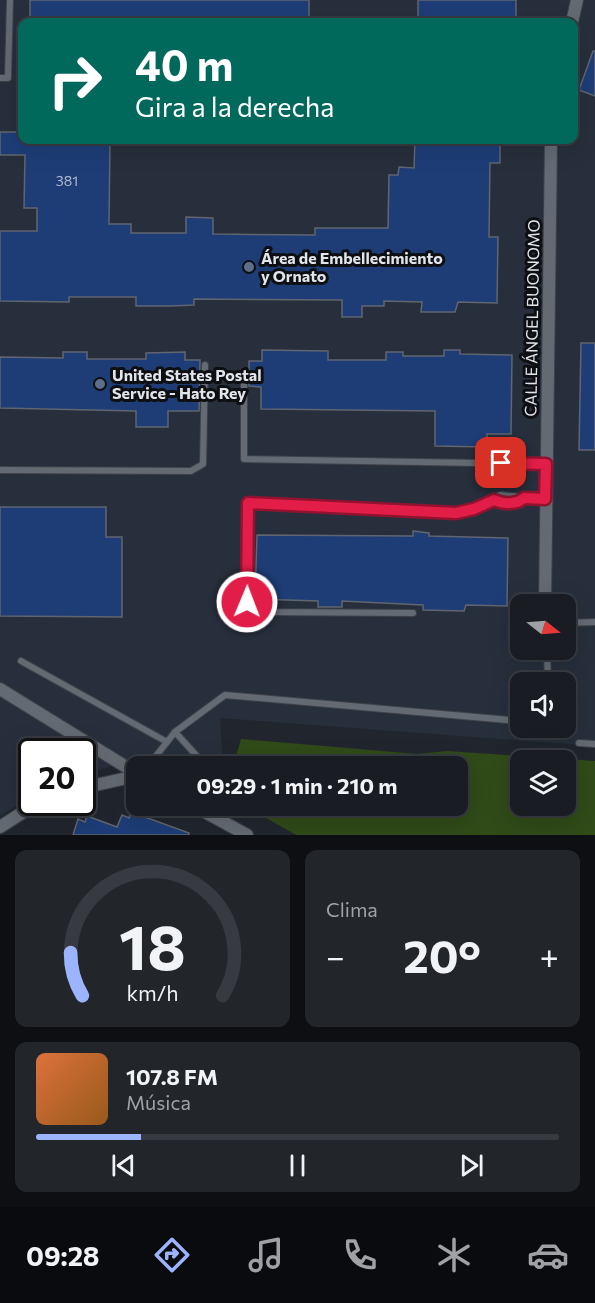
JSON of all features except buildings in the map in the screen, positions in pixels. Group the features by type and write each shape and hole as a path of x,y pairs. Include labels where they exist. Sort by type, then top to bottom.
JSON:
{"street":[{"path":"573,18 577,0"},
{"name":"CALLE ÁNGEL BUONOMO","path":"545,594 551,144"},
{"path":"0,690 126,768"},
{"path":"96,784 126,777"},
{"path":"0,827 18,815"},
{"path":"208,816 227,830 247,835"}],"lane":[{"path":"0,78 8,78 10,0"},
{"path":"0,470 191,471 203,464 205,365"},
{"path":"244,371 244,459 546,464"},
{"path":"412,613 268,612 247,602 248,503 456,513 474,509 500,495 545,499"},
{"path":"576,623 595,622"},
{"path":"21,661 167,742"},
{"path":"156,756 174,732 225,695 510,720"},
{"path":"174,732 197,756"},
{"path":"579,743 595,744"}],"shaded area":[{"path":"0,0 595,0 595,746 220,718 222,756 126,756 126,763 96,771 96,738 18,738 18,804 0,816"}],"green space":[{"path":"241,739 417,754 447,751 510,755 510,816 576,816 576,760 595,761 595,835 296,835 263,816 468,816 468,756 236,756"}],"place":[{"name":"Área de Embellecimiento y Ornato","path":"249,267"},
{"name":"United States Postal Service - Hato Rey","path":"100,384"}],"route":[{"path":"247,602 248,503 456,513 474,509 485,502 494,500 519,502 524,498 545,499 546,464 501,463"}]}
